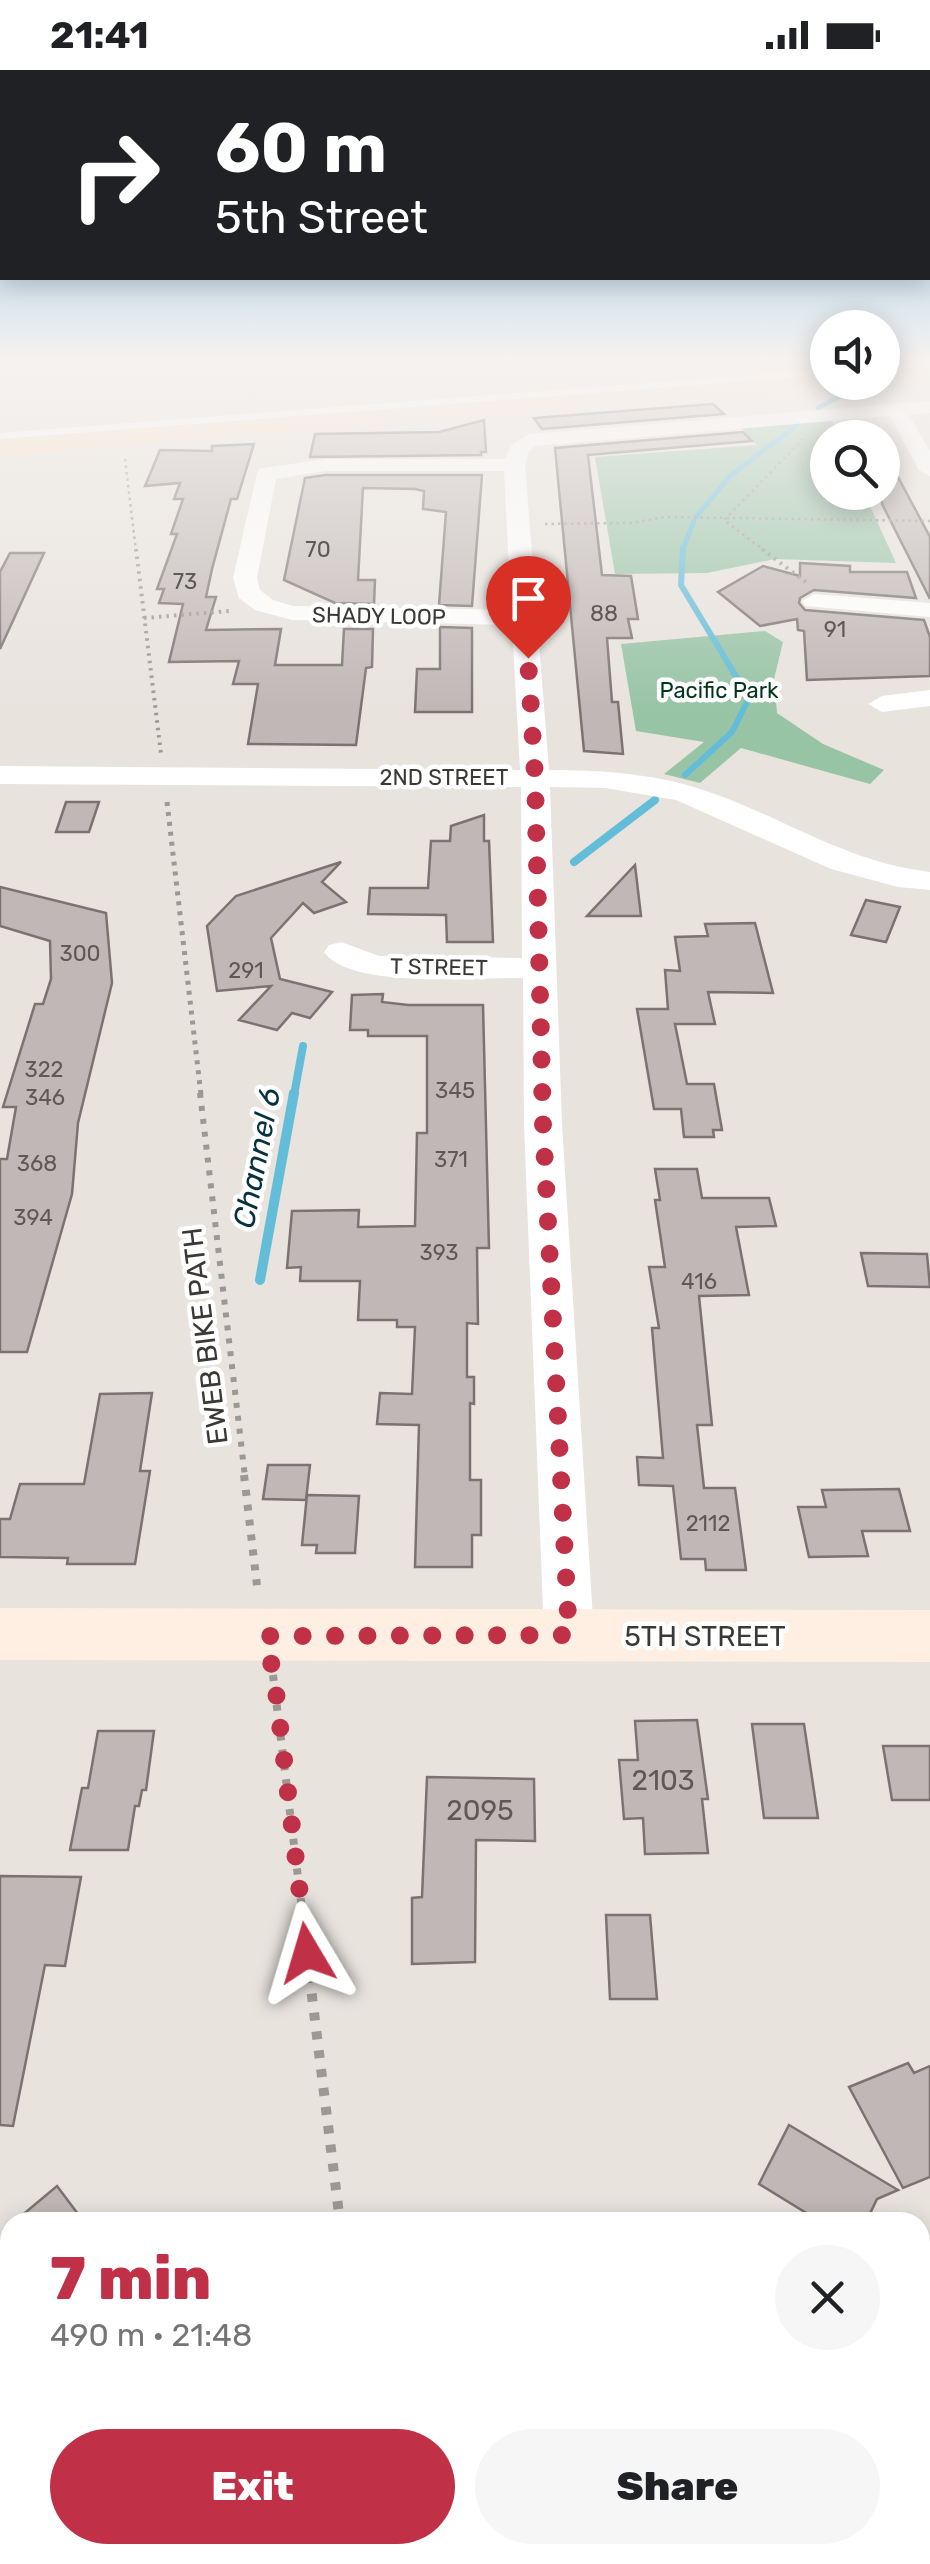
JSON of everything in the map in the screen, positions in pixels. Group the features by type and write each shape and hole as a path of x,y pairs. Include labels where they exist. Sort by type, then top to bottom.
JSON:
{"main road":[{"name":"5TH STREET","path":"0,1634 930,1636"}],"street":[{"path":"258,475 246,578 248,593 258,600"},
{"path":"521,475 519,525 535,777 543,1124 569,1635"},
{"name":"SHADY LOOP","path":"258,600 292,614 332,617 525,618"},
{"path":"814,601 930,610"},
{"path":"882,704 930,698"},
{"name":"2ND STREET","path":"0,775 535,777 651,785 710,802 847,867 930,881"},
{"name":"T STREET","path":"341,952 374,966 539,968"}],"path":[{"name":"EWEB BIKE PATH","path":"126,475 256,1580 275,1683 339,2212"},
{"path":"724,520 768,475"},
{"path":"519,525 631,523 665,517 930,521"},
{"path":"724,520 808,584 814,601"},
{"path":"144,618 218,615 258,600"}],"green space":[{"path":"598,475 810,475 810,510 872,510 896,563 775,559 707,573 615,574"},
{"name":"Pacific Park","path":"765,631 783,642 774,679 777,713 823,744 884,770 870,784 741,748 700,783 664,774 704,742 636,731 621,644"}],"building":[{"path":"149,475 244,475 237,499 231,499 212,569 206,597 216,597 206,630 281,629 275,665 342,665 344,629 373,629 372,667 366,668 356,745 248,744 258,684 233,684 239,661 169,662 183,604 159,603 164,589 157,589 177,534 171,534 183,499 174,499 180,483 145,486"},
{"path":"482,475 472,606 439,605 446,512 423,509 424,491 415,489 363,488 358,580 375,580 374,604 335,603 284,580 305,478"},
{"path":"558,475 590,475 602,575 631,576 638,619 628,619 632,638 607,638 612,702 618,702 623,754 584,751"},
{"path":"900,481 930,537 930,599 885,510 900,510"},
{"path":"10,553 44,553 0,649 0,572"},
{"path":"800,563 850,566 850,572 907,572 916,598 814,590 800,598 799,603 805,610 924,620 930,637 930,676 807,680 804,631 798,630 797,619 760,626 718,592 763,566 800,576"},
{"path":"440,627 472,628 472,712 415,712 417,669 440,669"},
{"path":"66,802 99,802 89,832 56,832"},
{"path":"484,815 484,841 489,841 493,942 447,942 446,915 368,914 370,888 428,888 431,841 450,841 451,826"},
{"path":"341,862 322,882 346,902 314,913 303,903 271,938 280,979 332,992 310,1018 292,1013 277,1030 239,1020 271,986 217,991 207,926 236,896"},
{"path":"635,865 641,916 587,916"},
{"path":"0,887 106,913 112,983 78,1123 72,1194 27,1352 0,1352 0,1159 7,1159 16,1107 3,1107 35,1004 43,1004 51,979 50,941 0,926"},
{"path":"866,900 900,907 886,942 851,935"},
{"path":"755,923 773,993 708,992 715,1024 675,1024 687,1084 714,1084 722,1130 713,1130 714,1137 684,1137 681,1109 654,1109 637,1009 668,1009 665,970 680,971 675,937 708,936 705,924"},
{"path":"383,994 382,1002 408,1005 483,1005 489,1248 477,1248 478,1324 467,1323 467,1377 474,1377 470,1480 481,1480 481,1535 472,1535 472,1567 415,1567 419,1425 377,1424 380,1393 412,1394 415,1327 397,1327 397,1320 358,1320 360,1281 300,1281 301,1267 287,1268 292,1211 359,1210 358,1227 415,1226 417,1133 427,1133 427,1036 368,1036 368,1030 350,1030 352,995"},
{"path":"655,1169 697,1169 702,1198 769,1198 776,1226 736,1227 749,1295 699,1296 712,1425 697,1425 704,1488 735,1488 746,1570 706,1570 705,1559 681,1559 673,1486 639,1485 637,1457 663,1458 652,1328 659,1328 649,1267 665,1267 655,1200 660,1200"},
{"path":"861,1253 927,1254 930,1287 868,1286"},
{"path":"152,1393 140,1471 150,1471 135,1564 67,1564 68,1558 0,1557 0,1519 10,1519 20,1484 84,1484 100,1394"},
{"path":"268,1465 310,1465 306,1500 263,1499"},
{"path":"899,1489 910,1531 862,1531 868,1556 809,1557 798,1507 826,1507 822,1490"},
{"path":"307,1495 359,1496 355,1553 316,1553 317,1545 302,1545"},
{"path":"697,1720 708,1799 702,1799 708,1853 645,1854 643,1818 624,1819 619,1760 638,1760 635,1721"},
{"path":"752,1724 804,1724 818,1818 764,1818"},
{"path":"98,1731 154,1731 146,1790 142,1790 139,1806 135,1806 128,1850 70,1850 82,1788 88,1788"},
{"path":"883,1746 930,1746 930,1800 892,1800"},
{"path":"427,1777 534,1779 535,1841 476,1840 475,1962 412,1964 412,1898 422,1897"},
{"path":"0,1876 81,1877 65,1966 45,1965 13,2126 0,2125"},
{"path":"606,1915 650,1915 657,1999 610,1999"},
{"path":"908,2063 914,2073 930,2066 930,2177 903,2188 849,2087"},
{"path":"789,2125 898,2190 877,2199 871,2212 805,2212 759,2184"},
{"path":"57,2186 76,2212 26,2212"}],"waterway":[{"name":"Channel 6","path":"696,517 731,475"},
{"name":"Channel 6","path":"682,551 694,521"},
{"name":"Channel 6","path":"683,549 681,585 749,698 732,732 685,775"},
{"name":"Channel 6","path":"574,862 655,800"},
{"name":"Channel 6","path":"294,1095 303,1046"},
{"name":"Channel 6","path":"260,1280 294,1093"}],"route":[{"path":"307,1953 266,1636 569,1635 543,1124 535,777 528,658"}]}
